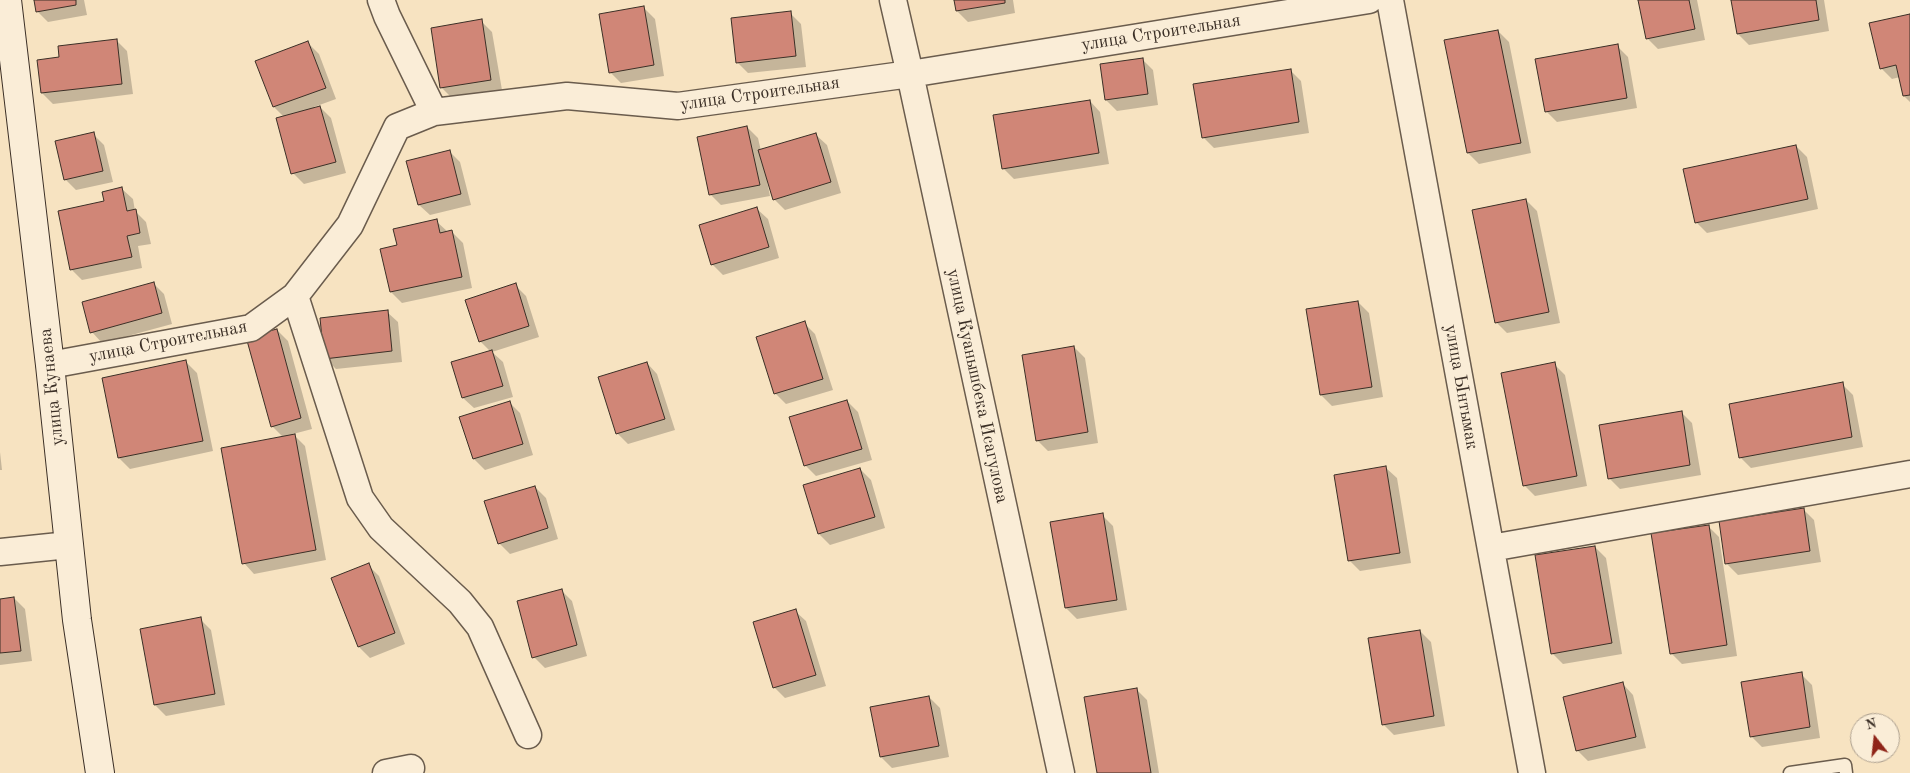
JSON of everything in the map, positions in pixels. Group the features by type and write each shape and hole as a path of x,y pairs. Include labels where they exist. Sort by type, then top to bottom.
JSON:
{"main road":[{"name":"улица Кунаева","path":"7,0 50,365 77,620 100,773"}],"street":[{"path":"382,0 387,16 434,112"},
{"name":"улица Куанышбека Исагулова","path":"893,0 1061,773"},
{"name":"улица Строительная","path":"50,365 250,328 295,296 350,225 397,127 434,112 567,96 678,106 910,74 1369,0"},
{"name":"улица Ынтымак","path":"1390,0 1532,773"},
{"path":"295,296 360,498 381,528 460,602 480,627 528,735"},
{"path":"1491,548 1910,474"},
{"path":"0,552 69,545"},
{"path":"386,773 411,768"}],"lane":[{"path":"1790,773 1845,765 1846,773"}],"building":[{"path":"34,0 76,0 76,5 36,12"},
{"path":"954,0 1005,0 1005,3 956,11"},
{"path":"1638,0 1689,0 1695,29 1646,39"},
{"path":"1731,0 1816,0 1819,20 1737,34"},
{"path":"644,6 654,65 609,73 599,14"},
{"path":"791,11 796,56 736,63 731,18"},
{"path":"1910,14 1910,95 1903,96 1896,65 1880,69 1869,23"},
{"path":"482,19 491,80 440,88 431,28"},
{"path":"1498,30 1521,143 1467,153 1444,40"},
{"path":"117,39 122,84 41,93 37,60 59,57 58,46"},
{"path":"308,41 326,88 273,107 255,61"},
{"path":"1618,44 1627,98 1545,112 1535,59"},
{"path":"1143,58 1148,94 1105,100 1100,64"},
{"path":"1291,69 1299,122 1202,138 1193,84"},
{"path":"1090,100 1099,153 1002,169 993,115"},
{"path":"320,106 336,162 291,174 276,118"},
{"path":"747,126 760,185 709,195 697,137"},
{"path":"94,132 103,171 64,180 55,141"},
{"path":"816,133 831,182 773,200 758,150"},
{"path":"1796,145 1808,199 1695,223 1683,169"},
{"path":"450,150 461,194 418,205 406,161"},
{"path":"122,187 127,211 136,209 140,233 127,236 132,257 70,270 58,211 104,201 102,192"},
{"path":"1526,199 1549,312 1495,323 1472,210"},
{"path":"757,207 769,247 711,265 699,225"},
{"path":"437,219 440,233 452,230 462,277 390,292 380,249 397,245 393,229"},
{"path":"154,282 162,313 90,333 82,302"},
{"path":"516,283 529,326 479,342 465,300"},
{"path":"1358,301 1372,387 1320,395 1306,309"},
{"path":"388,310 392,351 324,359 320,318"},
{"path":"805,321 823,379 774,394 756,337"},
{"path":"277,329 301,418 271,427 246,337"},
{"path":"1074,346 1088,432 1036,441 1022,355"},
{"path":"492,350 503,386 462,398 451,362"},
{"path":"186,360 203,441 118,458 102,378"},
{"path":"647,362 665,419 616,434 598,377"},
{"path":"1555,362 1577,476 1523,486 1501,373"},
{"path":"1843,382 1852,437 1739,458 1729,404"},
{"path":"847,400 862,449 804,466 789,417"},
{"path":"510,401 523,444 473,459 459,417"},
{"path":"1682,411 1690,465 1608,479 1599,425"},
{"path":"295,434 316,550 242,564 221,448"},
{"path":"1386,466 1400,553 1348,561 1334,475"},
{"path":"860,468 875,517 818,534 803,485"},
{"path":"535,486 548,528 498,544 484,501"},
{"path":"1804,508 1810,551 1725,564 1719,521"},
{"path":"1103,513 1117,600 1065,608 1050,522"},
{"path":"1709,525 1727,645 1670,654 1651,533"},
{"path":"1595,546 1612,643 1551,654 1535,555"},
{"path":"369,563 395,633 358,647 331,578"},
{"path":"562,589 577,645 532,658 517,601"},
{"path":"14,597 21,651 0,653 0,599"},
{"path":"796,609 816,675 773,688 753,622"},
{"path":"201,617 215,694 154,705 140,629"},
{"path":"1420,630 1434,716 1382,725 1368,638"},
{"path":"1802,672 1810,727 1750,737 1741,682"},
{"path":"1623,682 1636,737 1576,751 1563,697"},
{"path":"1137,688 1151,773 1097,773 1084,697"},
{"path":"929,696 939,746 880,757 870,707"}]}
